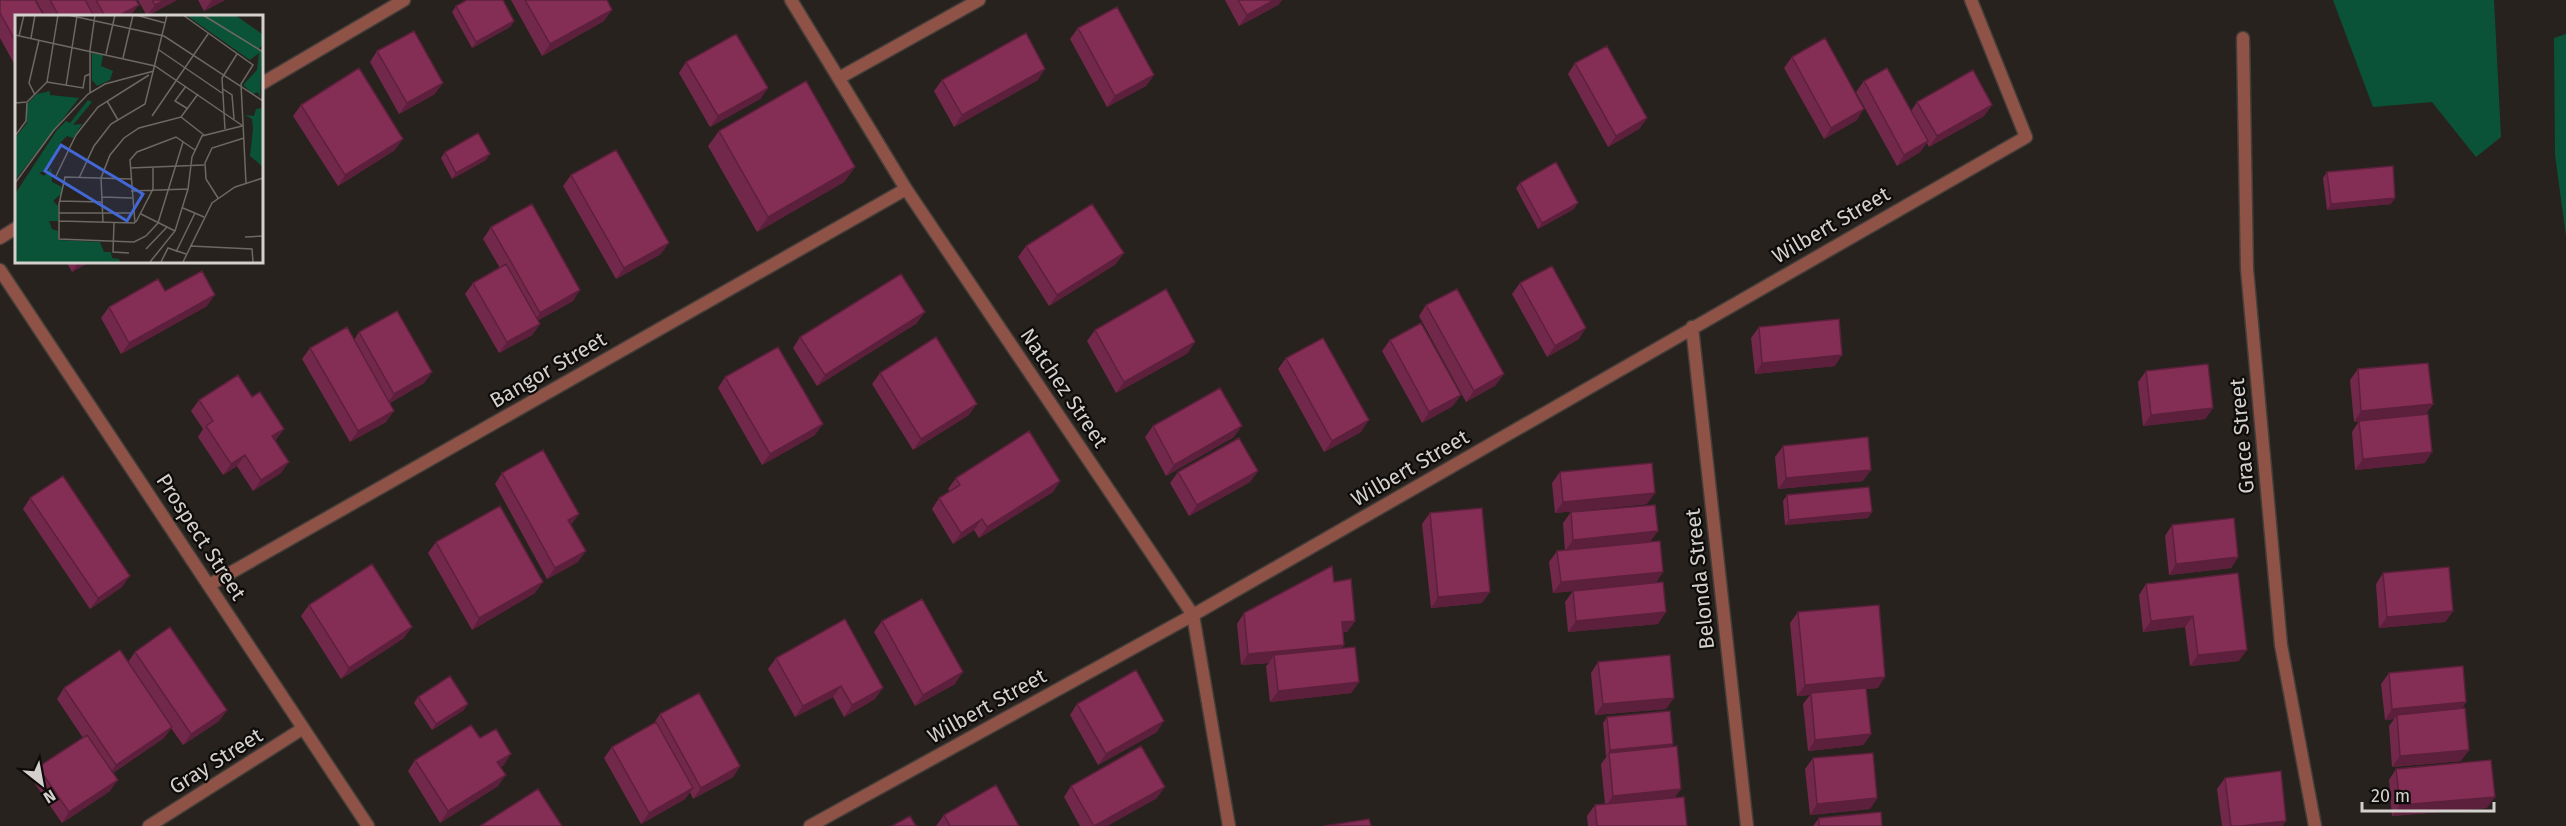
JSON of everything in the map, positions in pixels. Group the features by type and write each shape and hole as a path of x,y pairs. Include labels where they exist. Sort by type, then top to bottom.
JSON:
{"street":[{"path":"262,83 404,0"},
{"name":"Natchez Street","path":"791,0 906,189 1193,615 1229,826"},
{"path":"839,78 979,0"},
{"name":"Wilbert Street","path":"810,826 1193,615 2026,137 1971,0"},
{"name":"Grace Street","path":"2243,38 2247,269 2280,633 2315,826"},
{"name":"Bangor Street","path":"209,585 906,189"},
{"path":"0,238 15,229"},
{"name":"Prospect Street","path":"0,270 368,826"},
{"name":"Belonda Street","path":"1692,327 1747,826"},
{"name":"Gray Street","path":"149,826 303,729"}],"green space":[{"path":"2333,0 2494,0 2501,137 2476,157 2432,102 2373,107"},
{"path":"2566,34 2566,236 2555,155 2554,38"}],"building":[{"path":"0,0 35,0 43,15 15,15 15,40 0,13"},
{"path":"50,0 85,0 93,15 58,15"},
{"path":"96,0 136,0 139,5 120,15 104,15"},
{"path":"152,0 164,0 155,5"},
{"path":"467,0 503,0 514,21 476,42 456,6"},
{"path":"525,0 607,0 612,10 550,44"},
{"path":"1238,0 1274,0 1247,15"},
{"path":"1117,7 1154,75 1115,96 1078,28"},
{"path":"414,31 443,83 407,103 377,51"},
{"path":"1026,33 1045,69 962,115 942,80"},
{"path":"736,34 768,88 718,116 686,62"},
{"path":"1825,38 1864,109 1831,128 1792,57"},
{"path":"1607,46 1647,118 1616,136 1575,63"},
{"path":"359,68 403,139 345,175 301,105"},
{"path":"1887,68 1928,141 1904,155 1864,81"},
{"path":"1973,70 1992,105 1937,136 1917,102"},
{"path":"806,81 855,167 768,217 719,131"},
{"path":"478,133 490,154 456,173 445,152"},
{"path":"616,150 669,243 624,268 571,175"},
{"path":"1556,162 1578,203 1542,223 1520,183"},
{"path":"2393,166 2395,198 2331,204 2327,172"},
{"path":"532,204 580,290 540,313 491,227"},
{"path":"1092,204 1124,253 1057,295 1026,246"},
{"path":"506,264 540,324 507,342 473,283"},
{"path":"1552,266 1586,328 1555,346 1520,283"},
{"path":"202,271 215,295 129,343 109,307 158,279 165,291"},
{"path":"901,274 925,312 825,375 800,337"},
{"path":"1166,289 1195,342 1124,382 1095,330"},
{"path":"1457,289 1504,374 1474,391 1426,305"},
{"path":"397,311 432,372 394,394 359,332"},
{"path":"1839,319 1842,355 1762,363 1759,327"},
{"path":"1421,323 1461,395 1429,412 1390,340"},
{"path":"347,327 394,411 358,431 310,348"},
{"path":"936,337 977,404 921,439 880,373"},
{"path":"1323,338 1369,420 1332,441 1286,358"},
{"path":"778,347 823,424 770,454 725,377"},
{"path":"2428,363 2433,404 2361,411 2358,369"},
{"path":"2208,364 2213,408 2151,415 2146,371"},
{"path":"238,375 252,397 260,392 284,429 272,436 289,462 261,480 245,455 231,464 206,426 213,421 199,400"},
{"path":"1220,388 1242,426 1174,465 1153,426"},
{"path":"2428,414 2432,452 2363,459 2359,421"},
{"path":"1029,431 1060,481 987,527 982,519 961,533 939,498 960,485 956,478"},
{"path":"1868,437 1871,470 1786,478 1783,446"},
{"path":"1239,438 1258,471 1197,505 1178,472"},
{"path":"543,450 579,514 568,520 586,551 555,568 502,473"},
{"path":"1652,463 1655,493 1563,502 1560,472"},
{"path":"63,476 130,576 98,598 30,498"},
{"path":"1869,487 1872,512 1789,520 1787,495"},
{"path":"1655,505 1658,531 1573,540 1571,512"},
{"path":"500,506 543,582 479,618 436,542"},
{"path":"1482,508 1490,592 1438,597 1430,513"},
{"path":"2234,518 2238,557 2176,564 2172,525"},
{"path":"1660,541 1663,572 1561,582 1557,551"},
{"path":"372,564 412,627 349,668 309,605"},
{"path":"1332,566 1334,582 1351,579 1355,621 1342,622 1344,645 1248,654 1244,613"},
{"path":"2449,567 2453,611 2387,617 2383,573"},
{"path":"2238,573 2247,650 2198,655 2193,616 2151,621 2146,584"},
{"path":"1663,582 1666,612 1576,621 1573,591"},
{"path":"922,599 963,672 923,695 882,621"},
{"path":"1879,605 1885,677 1805,685 1798,612"},
{"path":"845,619 883,688 852,705 841,686 803,706 776,658"},
{"path":"170,627 227,710 191,734 135,652"},
{"path":"1355,647 1359,682 1278,691 1274,655"},
{"path":"120,650 172,727 116,765 64,688"},
{"path":"1670,655 1674,698 1603,704 1598,662"},
{"path":"2463,666 2466,702 2392,709 2389,673"},
{"path":"1136,670 1164,721 1106,754 1077,704"},
{"path":"450,676 468,704 436,724 418,697"},
{"path":"1866,688 1871,734 1815,740 1811,693"},
{"path":"699,693 740,766 701,788 660,714"},
{"path":"2465,708 2469,750 2400,756 2397,715"},
{"path":"1670,711 1673,744 1610,750 1607,717"},
{"path":"656,722 693,788 649,813 612,747"},
{"path":"471,725 480,738 496,729 511,754 497,762 506,775 448,811 415,760"},
{"path":"87,735 118,780 69,812 38,767"},
{"path":"1141,746 1165,787 1094,826 1071,786"},
{"path":"1677,746 1681,789 1613,796 1609,753"},
{"path":"1873,753 1877,798 1817,804 1813,758"},
{"path":"2491,760 2495,797 2400,805 2396,769"},
{"path":"2281,771 2286,821 2231,826 2225,778"},
{"path":"996,785 1019,826 950,826 944,815"},
{"path":"538,789 562,826 480,826"},
{"path":"1684,797 1687,826 1597,826 1595,805"},
{"path":"1881,812 1882,826 1819,826 1819,818"},
{"path":"910,816 916,826 892,826"},
{"path":"1369,819 1371,826 1324,826"}]}
